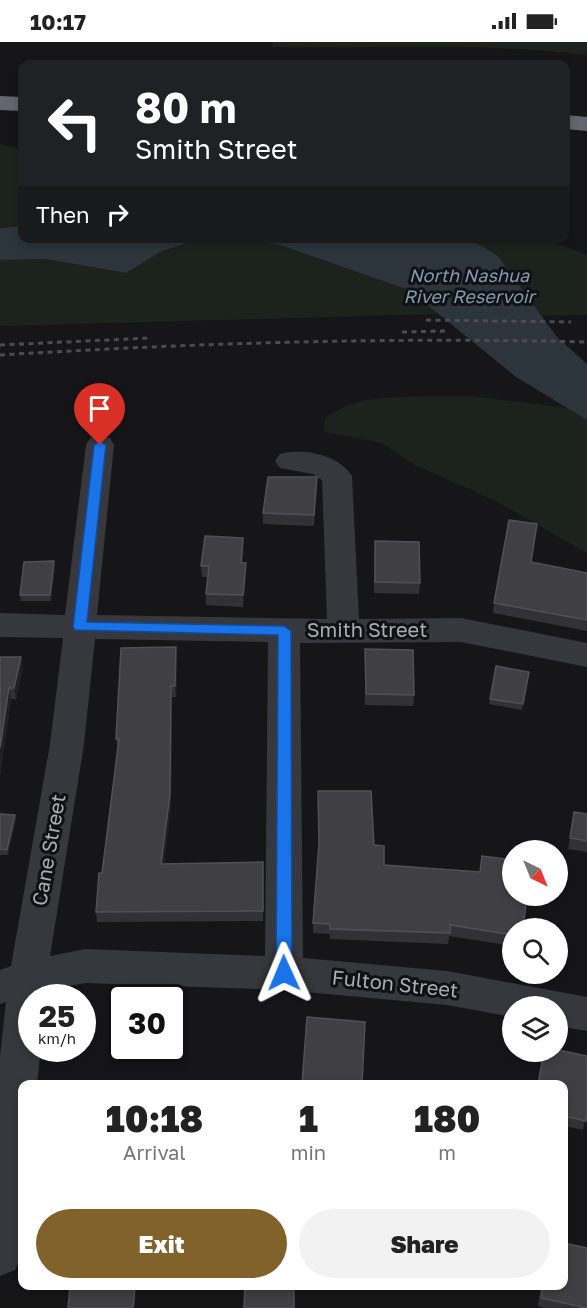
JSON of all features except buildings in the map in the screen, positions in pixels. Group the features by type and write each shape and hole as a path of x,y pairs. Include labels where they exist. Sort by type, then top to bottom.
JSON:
{"highway":[{"path":"0,103 18,104"},
{"path":"570,122 587,123"}],"street":[{"name":"Cane Street","path":"0,1255 14,981 67,744 100,445"},
{"path":"290,461 321,465 337,476 343,630"},
{"name":"Smith Street","path":"0,625 284,631 461,630 587,655"},
{"path":"284,631 284,973"},
{"name":"Fulton Street","path":"14,981 86,966 284,973 447,988 502,998"},
{"path":"568,1011 587,1014"}],"shaded area":[{"path":"273,42 587,42 587,55 469,47 272,47"},
{"path":"0,144 18,149 18,226 0,228"},
{"path":"189,243 277,244 409,290 438,314 0,326 0,260 46,259 126,273 162,251"},
{"path":"477,243 556,243 587,255 587,315 542,316 498,256"},
{"path":"471,396 568,408 587,420 587,553 496,501 415,465 382,443 324,432 325,419 348,406 372,399"}],"water":[{"name":"North Nashua River Reservoir","path":"18,226 18,243 188,243 162,251 126,273 46,259 0,260 0,228"},
{"name":"North Nashua River Reservoir","path":"262,243 477,243 498,256 557,337 587,364 587,420 516,377 409,290 277,244"}],"railway":[{"path":"426,320 571,322"},
{"path":"402,332 447,331"},
{"path":"0,345 150,338"},
{"path":"0,355 294,342 440,340 587,342"}],"route":[{"path":"100,445 79,627 284,631 284,973"}]}
